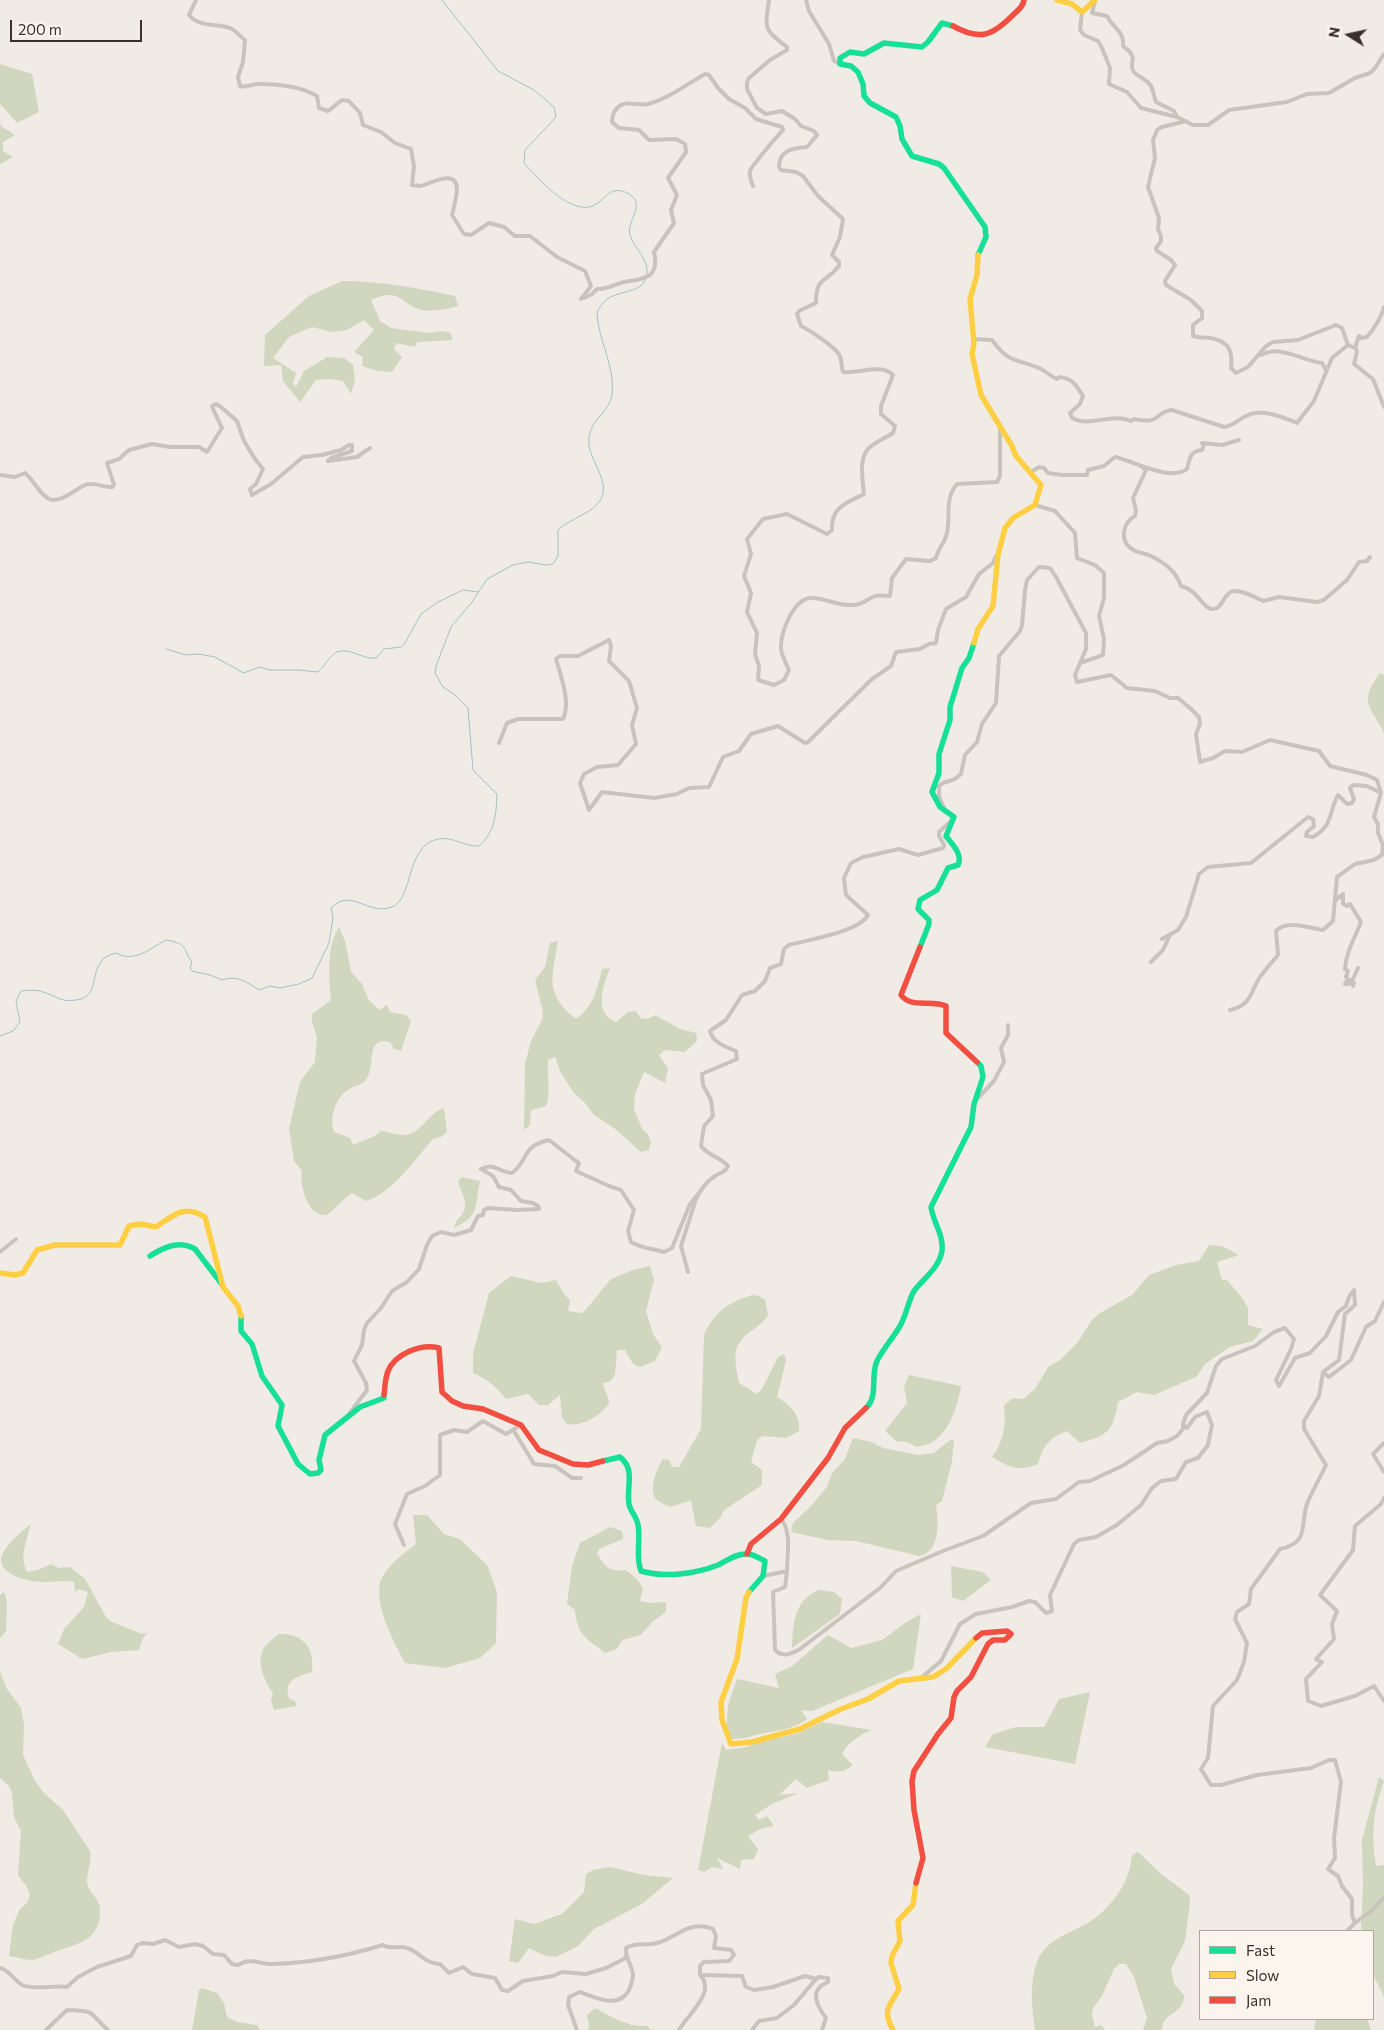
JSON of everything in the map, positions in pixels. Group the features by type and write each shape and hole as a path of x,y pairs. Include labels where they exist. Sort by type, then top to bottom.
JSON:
{"main road":[{"path":"747,1554 752,1544 781,1519 828,1458 834,1443 845,1428 870,1405 873,1399 875,1367 878,1360 900,1327 914,1293 937,1265 943,1244 932,1216 931,1207 968,1134 983,1072 981,1066 946,1033 946,1006 942,1003 934,1002 907,1002 901,995 930,920 918,909 920,900 937,890 948,868 958,865 960,861 956,849 946,836 954,817 940,806 932,792 938,773 939,754 950,720 950,707 962,668 969,658 978,629 992,606 998,555 1005,528 1009,521 1035,505 1041,485 1016,456 1000,424 982,395 972,354 973,339 970,299 977,276 977,257 986,237 985,227 944,168 939,164 912,156 902,139 896,116 870,103 864,96 864,87 856,70 852,66 840,64 843,55 850,52 864,54 884,43 922,47 928,44 937,26 942,23 950,24 969,34 977,35 996,32 1023,6 1024,0"},
{"path":"1057,0 1072,4 1082,12 1095,0"},
{"path":"0,1273 14,1275 23,1273 37,1250 55,1246 120,1245 129,1226 140,1224 156,1227 183,1210 191,1210 204,1217 226,1295 236,1304 242,1317 241,1332 252,1344 262,1376 282,1405 278,1426 298,1464 310,1474 318,1473 321,1470 319,1460 325,1435 360,1407 384,1398 385,1381 390,1367 402,1356 418,1348 434,1346 439,1348 442,1392 452,1401 463,1406 482,1409 521,1425 527,1431 538,1450 572,1464 588,1465 620,1457 626,1461 631,1490 629,1504 638,1522 637,1563 641,1571 653,1574 689,1572 715,1566 738,1555 747,1554 765,1561 763,1576 752,1586 746,1598 737,1659 721,1702 722,1720 731,1744 752,1742 800,1729 841,1709 868,1699 899,1681 933,1677 946,1670 972,1641 982,1634 1008,1631 1011,1634 1005,1640 993,1640 988,1644 971,1677 957,1691 954,1697 951,1718 938,1734 914,1771 912,1781 914,1810 923,1858 918,1872 913,1905 898,1921 900,1941 891,1959 899,1989 886,2012 887,2019 893,2030"},
{"path":"150,1256 182,1242 190,1244 223,1287"}],"street":[{"path":"196,0 189,15 193,20 202,24 231,28 245,40 243,62 238,77 240,86 247,88 254,84 276,84 310,92 317,96 319,108 328,111 342,100 349,101 360,113 363,125 382,132 395,143 411,149 414,166 412,185 420,186 442,178 451,179 454,182 457,187 452,215 464,234 471,235 489,223 504,227 514,236 530,236 557,257 585,271 591,286 582,299 597,289 646,279 652,272 655,264 654,252 674,223 671,210 677,195 668,178 686,152 685,144 676,139 649,140 639,130 619,128 612,122 612,117 614,111 620,106 647,104 659,100 705,74 709,74 718,88 729,99 745,108 756,119 782,127 783,130 766,152 751,166 749,175 753,186"},
{"path":"769,0 766,27 770,34 787,47 787,50 770,60 749,78 747,89 757,108 766,114 782,111 795,119 801,126 814,131 817,135 807,147 792,148 785,152 780,158 779,167 781,170 796,172 803,176 818,196 843,219 840,237 832,255 839,262 839,266 818,284 816,303 798,311 797,314 801,326 812,332 840,356 844,372 853,373 880,369 893,376 881,406 881,414 895,426 893,434 870,446 864,453 864,494 837,509 832,520 832,530 827,534 787,514 762,519 747,539 752,554 744,576 751,593 747,612 757,633 755,654 759,666 758,680 774,685 784,680 789,670 781,649 784,631 796,606 804,599 812,598 837,605 853,605 863,604 876,595 890,596 892,578 906,559 930,561 936,558 940,544 944,541 947,534 948,500 951,491 957,484 996,482 1000,476 1000,424"},
{"path":"806,0 809,11 829,44 834,61 840,64"},
{"path":"1095,0 1092,13 1107,16 1108,20 1117,27 1123,42 1122,46 1130,52 1133,58 1134,72 1151,86 1156,102 1174,111 1177,117"},
{"path":"1082,12 1080,30 1084,35 1098,40 1110,68 1109,84 1127,92 1141,108 1177,117 1193,125 1208,125 1229,110 1287,102 1307,94 1329,93 1355,78 1370,73 1384,54"},
{"path":"1186,121 1162,127 1154,135 1152,143 1155,158 1148,187 1159,218 1158,229 1162,236 1156,248 1157,251 1175,265 1165,281 1166,285 1191,300 1202,311 1202,318 1193,325 1194,336 1214,339 1227,346 1232,356 1232,368 1236,372 1248,367 1266,346 1273,342 1298,340 1336,325 1342,328 1348,345 1355,348"},
{"path":"1384,307 1382,316 1377,320 1367,338 1359,336 1355,348 1357,350 1354,364 1373,379 1384,407"},
{"path":"973,339 992,340 1002,355 1042,369 1057,379 1060,377 1068,378 1075,382 1083,396 1080,404 1070,413 1072,418 1079,422 1106,418 1126,418 1131,421 1134,419 1147,422 1153,421 1165,412 1172,410 1224,427 1231,426 1247,415 1253,414 1276,414 1297,423 1314,401 1332,358 1348,345"},
{"path":"1256,358 1270,351 1284,352 1322,363 1326,372"},
{"path":"0,475 15,477 25,473 37,488 49,499 54,500 90,484 96,483 112,487 114,480 107,463 119,459 129,450 152,444 170,447 199,447 207,452 213,446 222,428 212,406 216,404 237,421 244,441 263,469 256,484 250,489 252,495 271,484 303,457 342,450 349,444 352,445 352,451 331,458 328,461 360,456 370,448"},
{"path":"1031,472 1039,467 1044,468 1048,473 1087,475 1088,470 1104,466 1115,457 1142,467 1175,474 1186,468 1190,455 1202,450 1204,445 1202,443 1222,445 1239,440"},
{"path":"1142,467 1146,470 1133,498 1136,510 1135,516 1126,524 1124,529 1126,541 1133,550 1151,556 1168,566 1178,578 1180,586 1190,588 1210,608 1214,609 1219,606 1229,593 1233,591 1246,593 1263,601 1279,597 1317,602 1324,600 1347,580 1359,562 1368,560 1370,557"},
{"path":"1035,505 1055,511 1075,533 1078,558 1095,565 1104,573 1104,598 1099,616 1104,639 1103,654 1080,664"},
{"path":"499,743 507,723 512,721 563,719 566,714 564,685 556,660 560,656 578,656 609,640 611,646 609,660 629,681 638,708 632,725 636,744 618,765 597,768 584,774 580,783 589,810 602,792 654,798 677,794 688,788 709,787 723,757 739,751 751,734 778,726 798,739 808,742 872,679 891,666 896,652 920,649 929,644 936,643 938,630 946,609 966,597 979,574 993,563 998,555"},
{"path":"945,810 939,797 939,786 955,779 961,774 965,755 977,742 982,724 996,703 999,656 1020,631 1024,590 1027,580 1039,567 1050,568 1086,633 1086,649 1075,675 1077,682 1111,676 1127,688 1155,691 1170,698 1178,698 1199,717 1200,724 1196,734 1200,762 1213,758 1225,750 1242,752 1270,740 1320,751 1330,766 1367,775 1376,780 1381,793 1374,815 1383,845 1382,855 1374,860 1355,864 1337,877 1333,921 1324,930 1290,924 1280,927 1276,931 1278,955 1260,978 1244,1006 1230,1010"},
{"path":"1162,939 1178,930 1186,917 1199,874 1208,867 1251,863 1308,818 1313,819 1314,826 1307,832 1306,836 1313,837 1328,825 1338,794 1348,804 1352,803 1354,799 1350,788 1353,785 1367,786 1381,793"},
{"path":"347,1418 367,1390 366,1383 354,1362 362,1345 364,1330 370,1318 381,1308 392,1291 407,1282 419,1269 432,1236 441,1232 454,1235 471,1230 478,1216 483,1214 484,1210 488,1208 539,1209 533,1203 521,1201 511,1190 499,1186 493,1176 481,1168 485,1166 495,1167 505,1173 512,1173 517,1169 528,1149 549,1140 578,1163 576,1171 621,1190 634,1210 628,1231 631,1242 642,1248 653,1248 664,1252 672,1248 690,1204 715,1176 725,1172 728,1166 724,1160 705,1152 701,1146 704,1126 713,1116 711,1100 703,1085 702,1074 737,1059 736,1052 720,1044 711,1036 710,1031 726,1020 742,995 755,991 765,981 770,968 780,964 784,949 789,945 849,929 866,920 868,915 846,895 844,878 851,863 863,857 899,849 918,855 943,848 944,844 939,836 939,832 946,824 953,820"},
{"path":"1335,901 1343,894 1343,904 1347,906 1350,904 1361,922 1354,942 1348,950 1345,969 1348,971 1346,977 1348,980 1345,984 1347,984"},
{"path":"1151,962 1163,950 1170,935"},
{"path":"1347,984 1353,980 1358,968"},
{"path":"1347,984 1354,983 1353,986"},
{"path":"976,1100 994,1081 1004,1062 1001,1048 1008,1035 1008,1025"},
{"path":"688,1272 681,1246 699,1193"},
{"path":"0,1252 16,1239"},
{"path":"781,1519 786,1524 788,1533 787,1571 785,1587 773,1592 775,1650 779,1654 786,1655 800,1649 880,1588 896,1572 942,1551 983,1536 1031,1503 1056,1499 1079,1482 1090,1481 1124,1465 1157,1443 1168,1441 1177,1436 1183,1430 1186,1415 1206,1393 1216,1366 1222,1360 1254,1346 1274,1332 1285,1328 1294,1339 1276,1380 1279,1386 1295,1358 1310,1353 1326,1336 1338,1312 1346,1306 1354,1290 1355,1305 1345,1314 1339,1360 1323,1372 1319,1396 1304,1421 1304,1429 1326,1465 1306,1506 1304,1527 1296,1542 1292,1546 1280,1548 1251,1589 1249,1604 1237,1612 1234,1619 1247,1644 1244,1662 1237,1680 1213,1706 1208,1758 1201,1769 1211,1786 1257,1775 1311,1768 1329,1760 1335,1760 1341,1782 1334,1838 1335,1858 1328,1869 1338,1876 1342,1886 1352,1899 1352,1915 1355,1923"},
{"path":"1323,1372 1329,1376 1351,1360 1366,1327 1375,1321 1384,1302"},
{"path":"920,1680 925,1673 941,1661 960,1624 976,1614 1012,1607 1029,1601 1035,1602 1046,1613 1050,1613 1052,1611 1050,1595 1074,1544 1080,1540 1096,1537 1117,1525 1141,1505 1152,1488 1161,1481 1176,1479 1186,1462 1198,1458 1204,1453 1208,1445 1212,1425 1207,1412 1195,1417 1187,1428 1183,1424"},
{"path":"404,1545 395,1524 407,1494 426,1486 440,1475 440,1434 454,1430 467,1432 483,1421 506,1434 514,1431 521,1425"},
{"path":"514,1431 534,1464 555,1466 572,1478 581,1478"},
{"path":"1384,1444 1373,1454 1384,1472"},
{"path":"1384,1498 1381,1504 1355,1526 1352,1550 1320,1595 1337,1611 1332,1624 1334,1639 1316,1659 1322,1662 1306,1679 1308,1701 1321,1706 1355,1696 1374,1686 1384,1701"},
{"path":"763,1576 787,1571"},
{"path":"1348,1930 1384,1897"},
{"path":"577,2030 568,2005 569,1997 580,1992 607,2001 618,2000 626,1994 633,1974 626,1956 626,1948 630,1945 655,1944 685,1928 709,1927 715,1931 714,1948 731,1950 734,1955 729,1961 704,1962 700,1966 700,1975 705,1983 706,1990 703,1998 679,2030"},
{"path":"0,1968 6,1970 23,1985 67,1987 78,1977 97,1967 131,1956 138,1945 142,1943 153,1944 165,1940 179,1947 196,1944 202,1946 213,1954 224,1955 232,1964 238,1965 244,1961 251,1960 270,1964 344,1957 382,1946 407,1948 427,1961 440,1964 449,1973 463,1968 472,1974 495,1978 502,1990 508,1991 523,1981 553,1976 562,1972 580,1974 593,1972 606,1968 624,1959 626,1956"},
{"path":"700,1975 742,1976 746,1987 754,1990 773,1987 805,1976 816,1979"},
{"path":"752,2030 759,2021 778,2018 794,2006 819,1976 825,1976 829,1980 817,1993 818,2007 826,2018 822,2030"},
{"path":"46,2030 67,2010 81,2009 93,2013 108,2030"}],"green space":[{"path":"0,64 32,74 39,112 17,123 0,104"},
{"path":"0,122 1,126 15,135 3,142 3,151 13,157 0,164"},
{"path":"342,281 370,282 455,296 458,306 431,311 415,308 395,296 381,296 371,300 380,321 391,328 430,333 443,331 451,333 452,340 417,342 415,347 396,343 394,349 402,357 392,372 378,371 362,366 363,357 354,352 374,330 364,320 347,330 332,332 312,327 289,337 273,358 296,373 293,383 296,387 304,371 327,357 344,358 353,365 355,380 351,394 343,381 330,379 316,380 300,402 283,381 281,365 264,366 265,335 309,296"},
{"path":"1380,673 1384,675 1384,733 1368,704 1369,691"},
{"path":"339,927 345,941 351,972 362,984 368,999 379,1010 387,1005 390,1012 406,1015 411,1021 401,1051 394,1049 390,1042 382,1041 374,1047 370,1072 367,1078 363,1083 343,1094 334,1109 332,1121 334,1132 350,1138 353,1145 375,1136 381,1131 399,1135 411,1134 439,1110 444,1108 447,1132 441,1137 433,1139 403,1174 376,1197 366,1201 352,1193 325,1215 314,1211 306,1199 301,1177 302,1171 294,1161 289,1129 300,1082 315,1062 317,1037 312,1022 312,1014 331,1000 330,953"},
{"path":"558,941 553,975 555,993 566,1010 576,1019 591,1003 602,969 610,968 602,998 604,1012 609,1018 616,1022 628,1012 636,1011 640,1018 648,1019 655,1015 680,1029 696,1033 697,1041 685,1052 665,1050 659,1055 668,1068 665,1083 644,1072 635,1094 634,1109 642,1129 648,1134 651,1142 649,1150 641,1152 614,1128 594,1115 573,1092 560,1071 555,1057 548,1060 549,1090 546,1106 531,1110 530,1125 524,1130 525,1064 531,1041 542,1020 543,1012 535,980 545,967 550,943"},
{"path":"461,1177 480,1181 473,1214 469,1219 454,1228 465,1207 464,1196 458,1182"},
{"path":"1209,1245 1222,1246 1239,1255 1217,1262 1222,1280 1227,1280 1248,1308 1248,1325 1263,1329 1253,1341 1230,1347 1205,1364 1196,1377 1154,1395 1137,1392 1118,1402 1114,1420 1108,1431 1097,1437 1080,1443 1067,1431 1055,1436 1045,1447 1038,1464 1020,1468 1003,1463 992,1457 999,1445 1003,1432 1005,1419 1004,1405 1013,1398 1023,1399 1035,1389 1049,1366 1059,1361 1078,1342 1092,1320 1100,1313 1132,1295 1149,1275 1176,1265 1199,1261"},
{"path":"650,1266 654,1280 646,1311 653,1334 662,1347 655,1361 640,1367 633,1364 625,1350 617,1350 615,1374 611,1381 603,1383 609,1404 590,1420 579,1424 567,1424 562,1417 560,1395 548,1405 539,1405 528,1394 506,1399 491,1383 473,1373 473,1354 489,1293 511,1276 541,1283 556,1280 570,1300 568,1311 583,1313 611,1279 633,1270"},
{"path":"752,1295 759,1296 765,1300 768,1315 761,1324 744,1337 737,1348 736,1360 739,1383 757,1394 762,1389 778,1357 784,1354 786,1361 777,1397 794,1411 798,1420 799,1431 786,1438 763,1436 757,1440 751,1462 762,1470 762,1485 724,1510 721,1517 710,1528 696,1526 691,1500 671,1507 661,1503 654,1495 654,1479 663,1459 669,1460 672,1467 679,1467 701,1429 704,1335 708,1327 723,1309 736,1301"},
{"path":"909,1375 961,1386 958,1401 944,1432 930,1443 917,1447 907,1442 896,1441 885,1431 907,1403 904,1386"},
{"path":"853,1438 871,1442 883,1448 918,1455 934,1453 950,1440 954,1440 952,1461 942,1501 936,1505 938,1520 936,1536 931,1549 926,1554 919,1556 856,1541 828,1540 791,1532 793,1523 827,1487 832,1473 845,1459"},
{"path":"413,1515 427,1515 444,1534 460,1539 487,1565 497,1592 496,1643 480,1658 445,1668 405,1663 391,1635 380,1603 380,1583 385,1572 416,1544"},
{"path":"31,1524 24,1554 27,1572 38,1570 51,1564 59,1568 70,1567 85,1579 106,1617 112,1622 142,1634 147,1633 142,1640 139,1650 111,1652 82,1659 58,1644 64,1629 84,1607 88,1592 79,1589 75,1592 74,1582 42,1582 20,1578 12,1575 2,1566 1,1560 4,1551"},
{"path":"610,1527 622,1531 623,1539 599,1549 597,1554 608,1568 612,1570 626,1570 637,1579 643,1588 640,1601 650,1603 666,1602 666,1612 652,1622 641,1635 622,1640 617,1649 605,1653 580,1631 575,1610 567,1604 572,1566 580,1543"},
{"path":"951,1566 983,1572 991,1580 963,1601 952,1597"},
{"path":"819,1590 834,1592 842,1599 840,1614 792,1648 796,1614 804,1600"},
{"path":"4,1592 7,1601 6,1631 0,1638 0,1595"},
{"path":"921,1614 913,1669 812,1711 801,1710 807,1719 792,1727 737,1739 733,1739 726,1732 728,1705 737,1679 779,1688 775,1674 791,1667 828,1635 851,1648 882,1640"},
{"path":"279,1634 295,1636 306,1644 312,1656 312,1672 297,1677 288,1687 289,1698 295,1701 297,1706 274,1710 271,1700 273,1693 262,1672 260,1660 265,1646"},
{"path":"0,1672 7,1689 21,1708 24,1725 23,1755 35,1781 45,1794 63,1810 90,1851 87,1882 100,1909 96,1928 86,1940 32,1960 9,1956 13,1925 20,1909 27,1903 30,1896 27,1887 18,1875 21,1831 14,1817 12,1793 9,1786 0,1778"},
{"path":"1090,1692 1075,1764 985,1747 993,1734 1016,1727 1044,1727 1059,1699"},
{"path":"822,1722 871,1730 854,1740 842,1754 853,1765 841,1771 828,1770 829,1780 807,1788 796,1779 779,1795 799,1793 772,1804 755,1815 759,1820 767,1816 774,1826 762,1828 748,1836 758,1849 754,1859 741,1860 740,1869 717,1858 723,1869 712,1867 704,1872 698,1870 722,1743 726,1750 747,1747 754,1743 796,1734"},
{"path":"1379,1777 1384,1781 1375,1813 1374,1843 1376,1866 1384,1865 1384,1997 1374,1976 1374,1930 1362,1930 1361,1927 1363,1888 1362,1840"},
{"path":"1138,1852 1160,1873 1189,1895 1190,1902 1185,1941 1171,1969 1174,1984 1184,1995 1181,2007 1165,2019 1162,2030 1143,2030 1147,2018 1134,1977 1126,1964 1119,1964 1114,1969 1102,1996 1093,2008 1092,2015 1095,2027 1101,2025 1105,2030 1035,2030 1032,1987 1034,1970 1041,1954 1060,1937 1091,1921 1107,1907 1124,1883 1129,1872 1132,1855"},
{"path":"610,1867 644,1875 673,1878 642,1904 594,1929 578,1946 556,1957 543,1955 529,1948 518,1963 509,1961 515,1919 534,1924 562,1914 584,1892 586,1874 593,1870"},
{"path":"202,1988 217,1993 224,2003 227,2017 237,2022 257,2025 260,2030 192,2030 199,1990"},
{"path":"595,2008 620,2021 633,2025 647,2026 651,2030 588,2030 587,2015"},
{"path":"1316,2020 1367,2020 1371,2030 1314,2030"}],"waterway":[{"path":"0,1036 13,1031 20,1022 16,1001 21,991 40,991 68,1001 81,999 87,996 91,990 97,969 107,956 116,953 123,956 136,956 166,940 178,943 184,947 192,962 190,968 192,971 222,980 237,979 259,990 270,986 280,988 299,984 312,978 329,943 333,918 331,908 338,902 353,901 383,909 392,907 399,902 404,894 415,861 420,851 427,844 443,838 479,846 488,835 494,823 497,794 473,770 468,708 455,695 443,687 435,673 436,666 451,627 472,602 487,579 513,565 528,562 546,565 553,564 558,556 558,530 593,508 601,499 603,485 590,451 589,435 591,428 610,401 612,383 597,312 610,297 633,290 642,284 645,280 647,267 630,235 636,208 634,198 622,191 616,191 611,192 594,205 580,207 571,204 553,192 524,163 525,150 556,117 554,107 534,90 498,71 442,0"},
{"path":"166,649 186,655 199,654 215,657 244,673 259,667 270,670 318,672 337,652 347,651 376,658 384,649 401,647 421,614 438,602 463,590 478,592"}],"traffic: fast":[{"path":"953,26 942,23 922,47 884,43 864,54 850,52 840,58 840,64 851,66 858,72 863,84 864,96 870,103 896,117 902,139 912,156 939,164 944,168 985,227 986,237 978,255"},
{"path":"920,947 929,924 929,920 918,909 920,900 937,890 948,868 958,865 959,861 956,849 946,836 954,817 940,807 932,792 939,773 939,754 950,720 950,707 962,668 969,658 974,643"},
{"path":"866,1408 872,1398 877,1361 900,1326 914,1291 938,1263 942,1251 940,1234 931,1207 971,1127 974,1104 983,1077 981,1066 977,1062"},
{"path":"150,1256 172,1246 189,1246 195,1249 221,1283"},
{"path":"241,1316 241,1331 252,1344 262,1376 282,1405 278,1426 298,1464 310,1474 318,1473 321,1470 319,1460 325,1435 360,1407 384,1398 384,1395"},
{"path":"603,1461 620,1457 628,1467 628,1497 638,1525 638,1560 641,1571 670,1575 690,1573 718,1565 739,1555 749,1554 765,1561 763,1576 749,1592"}],"traffic: slow":[{"path":"1057,0 1072,4 1082,12 1095,0"},
{"path":"974,643 978,629 993,606 998,555 1005,528 1013,518 1035,505 1041,485 1016,456 1012,446 981,395 972,354 974,344 970,299 977,275 978,255"},
{"path":"0,1273 15,1275 23,1273 37,1250 55,1245 120,1245 129,1226 140,1224 156,1227 174,1215 191,1211 205,1217 223,1287 238,1306 241,1316"},
{"path":"749,1592 746,1598 737,1659 721,1702 722,1720 731,1744 752,1742 800,1729 841,1709 868,1699 899,1681 933,1677 946,1669 976,1638"},
{"path":"893,2030 887,2013 899,1989 891,1963 892,1956 900,1941 898,1921 913,1905 916,1883"}],"traffic: jam":[{"path":"953,26 971,34 978,35 992,32 1006,22 1023,5 1024,0"},
{"path":"920,947 901,995 910,1002 934,1003 946,1006 946,1033 977,1062"},
{"path":"384,1395 388,1371 396,1360 409,1351 424,1347 439,1348 442,1392 452,1401 463,1406 483,1409 521,1425 539,1450 573,1464 588,1465 603,1461"},
{"path":"747,1554 751,1544 781,1519 828,1458 845,1428 866,1408"},
{"path":"916,1883 923,1858 914,1810 912,1781 914,1771 938,1734 951,1718 954,1697 957,1691 971,1677 988,1644 993,1640 1005,1640 1011,1634 1007,1631 982,1633 976,1638"}]}
